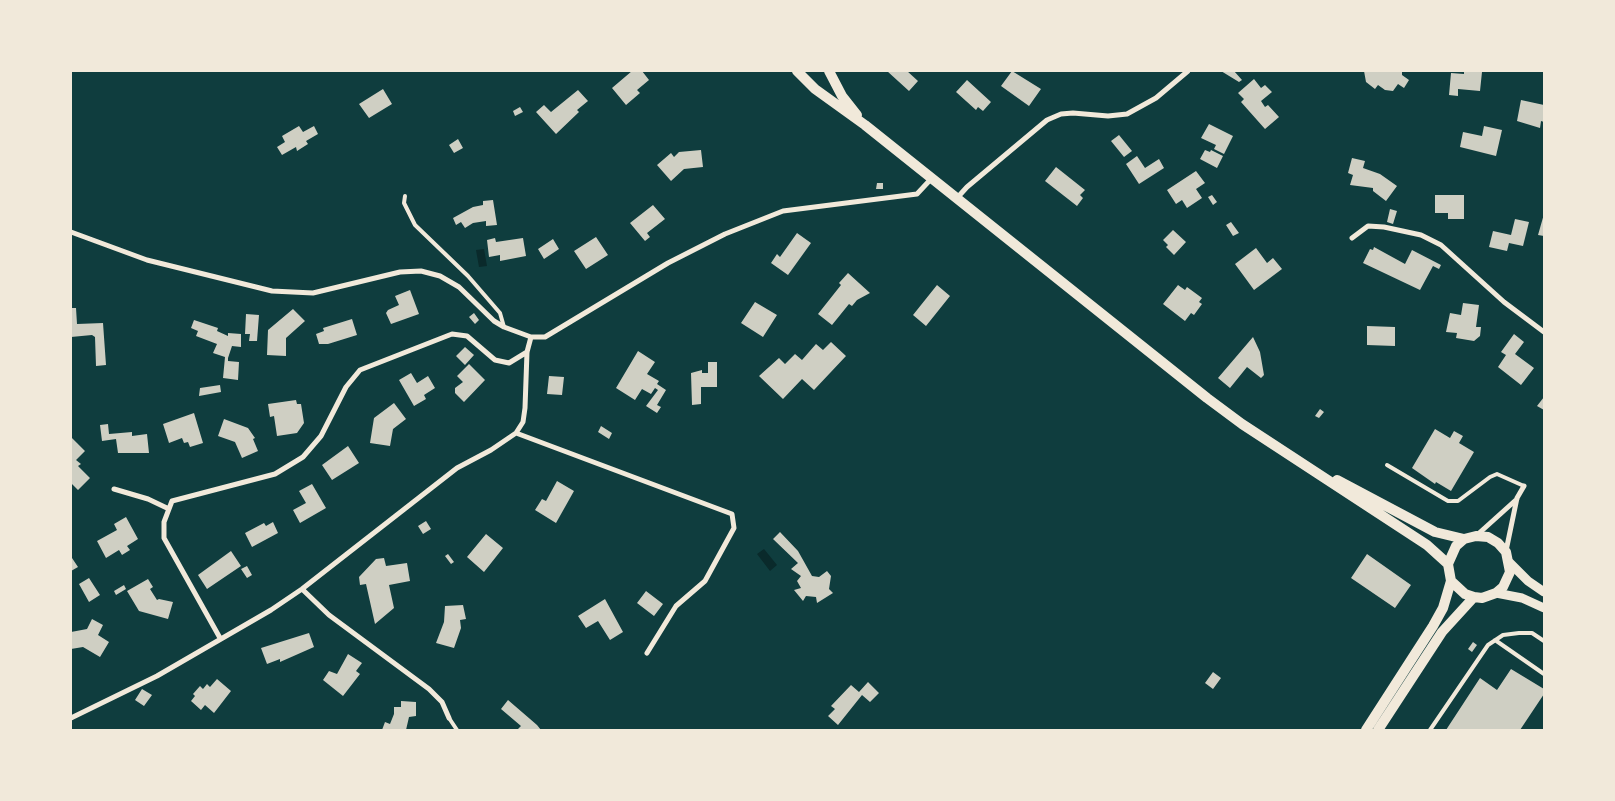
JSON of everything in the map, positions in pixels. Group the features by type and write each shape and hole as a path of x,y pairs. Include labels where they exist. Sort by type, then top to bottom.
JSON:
{"main road":[{"path":"797,71 815,89 866,125 1207,398 1242,424 1427,545 1448,564"},
{"path":"829,71 842,96 866,125"},
{"path":"1317,472 1349,486 1435,532 1464,539"},
{"path":"1366,730 1443,608 1451,581 1448,564 1456,546 1464,539 1476,536 1488,537 1498,543 1506,552 1510,563 1507,580 1496,593 1474,598 1465,594 1451,581"},
{"path":"1378,730 1442,632 1474,598"}],"street":[{"path":"957,198 967,187 1047,120 1061,114 1073,112 1108,116 1127,114 1156,98 1188,71"},
{"path":"71,232 147,260 272,291 313,292 400,272 421,271 440,276 459,287 494,322 531,337 545,337 668,263 725,234 782,212 917,194 932,178"},
{"path":"1352,238 1368,226 1384,226 1421,235 1441,245 1504,302 1544,332"},
{"path":"220,638 164,538 164,522 172,502 276,474 303,457 321,436 346,387 360,370 452,334 467,336 495,360 502,362 509,363 527,352"},
{"path":"71,718 157,676 271,610 302,589 458,468 492,450 516,433 522,422 525,408 527,352 531,337"},
{"path":"516,433 732,514 734,528 705,581 676,606 647,653"},
{"path":"1476,536 1517,498 1524,486"},
{"path":"114,489 148,499 169,509"},
{"path":"1506,552 1517,498"},
{"path":"1510,563 1528,581 1544,592"},
{"path":"302,589 329,615 429,689 442,702 449,718"},
{"path":"1496,593 1522,598 1544,608"}],"lane":[{"path":"404,196 404,204 415,225 468,276 500,313 504,327"},
{"path":"1387,465 1448,501 1458,500 1497,474 1524,486"},
{"path":"1430,730 1488,645 1503,635 1519,633 1532,634 1544,641"},
{"path":"1496,640 1544,674"},
{"path":"449,718 457,730"}],"water":[{"path":"484,249 487,266 479,267 476,250"},
{"path":"764,549 777,565 770,571 757,554"}],"building":[{"path":"632,71 642,71 649,80 637,90 640,93 626,105 612,88"},
{"path":"887,71 907,71 918,81 909,91"},
{"path":"1012,71 1041,89 1029,106 1001,86"},
{"path":"1221,71 1234,71 1242,80 1239,82"},
{"path":"1364,71 1402,71 1402,75 1409,80 1404,88 1398,84 1393,91 1385,90 1378,85 1375,89 1366,82"},
{"path":"1464,71 1482,72 1480,91 1458,89 1458,96 1449,95 1451,73 1464,74"},
{"path":"1254,79 1261,88 1265,85 1272,92 1261,101 1265,107 1268,105 1279,117 1265,129 1241,102 1244,99 1238,93"},
{"path":"967,80 991,102 983,111 978,107 976,110 956,92"},
{"path":"383,89 392,104 369,118 359,104"},
{"path":"578,90 588,101 577,110 579,112 556,134 536,112 544,105 551,112"},
{"path":"1521,100 1544,105 1544,122 1541,121 1540,128 1517,121"},
{"path":"520,107 523,112 515,116 513,111"},
{"path":"1209,124 1233,136 1224,154 1214,149 1216,145 1201,138"},
{"path":"299,126 303,132 314,126 318,134 306,141 308,144 297,151 296,147 282,155 277,147 285,142 282,136"},
{"path":"1484,126 1502,130 1496,156 1460,147 1463,132 1482,136"},
{"path":"1119,135 1132,151 1124,157 1111,141"},
{"path":"458,139 463,148 454,153 449,145"},
{"path":"701,150 703,167 684,169 671,181 657,165 671,153 674,157 679,152"},
{"path":"1205,150 1210,152 1211,150 1223,156 1217,168 1200,159"},
{"path":"1137,156 1145,168 1159,159 1164,168 1139,184 1126,164"},
{"path":"1352,158 1365,161 1363,168 1380,174 1397,186 1386,201 1373,191 1373,188 1350,185 1353,175 1348,173"},
{"path":"1056,167 1085,190 1080,195 1083,198 1077,206 1045,181"},
{"path":"1196,171 1205,183 1196,189 1202,198 1187,208 1182,200 1176,204 1167,190"},
{"path":"877,183 883,183 883,189 876,189"},
{"path":"1212,195 1217,202 1213,205 1208,197"},
{"path":"1435,195 1464,195 1464,219 1448,219 1448,213 1435,213"},
{"path":"493,200 497,225 486,226 486,221 473,223 465,228 461,222 456,225 453,218 473,207 483,205 483,201"},
{"path":"653,205 665,219 647,233 650,237 645,241 630,223"},
{"path":"1390,209 1397,211 1393,224 1387,222"},
{"path":"1544,214 1544,236 1538,235"},
{"path":"1515,219 1529,222 1523,246 1509,243 1507,251 1489,247 1493,231 1511,235"},
{"path":"1231,222 1239,233 1233,236 1226,225"},
{"path":"1173,230 1186,242 1174,255 1166,247 1168,245 1163,240"},
{"path":"797,233 811,243 788,275 771,263 777,254 780,257"},
{"path":"596,237 608,255 586,269 574,251"},
{"path":"495,238 496,242 523,238 526,256 500,261 500,255 489,257 487,240"},
{"path":"553,239 559,249 544,259 538,249"},
{"path":"1374,247 1405,264 1412,250 1441,265 1439,269 1433,266 1420,290 1363,263 1370,249 1373,250"},
{"path":"1256,248 1267,263 1273,258 1282,269 1254,290 1235,264"},
{"path":"848,273 870,293 857,300 852,306 849,304 832,325 818,314"},
{"path":"937,285 950,296 926,326 913,315"},
{"path":"1178,285 1185,290 1187,287 1202,298 1199,302 1202,304 1194,315 1191,313 1185,321 1163,304"},
{"path":"410,290 419,314 391,324 386,313 388,310 399,305 395,296"},
{"path":"755,302 777,315 763,337 741,323"},
{"path":"1463,303 1479,305 1476,327 1481,327 1480,336 1474,341 1456,338 1457,333 1446,332 1450,313 1461,315"},
{"path":"71,308 76,308 77,324 103,323 106,365 96,366 95,337 92,335 71,337"},
{"path":"293,309 305,321 286,338 286,356 267,355 268,330"},
{"path":"474,313 479,320 475,324 469,317"},
{"path":"246,314 259,315 257,341 249,341 250,334 245,334"},
{"path":"352,319 357,335 328,344 319,344 316,334 324,331 323,328"},
{"path":"194,320 218,328 217,331 228,336 228,333 241,334 241,347 232,346 228,358 228,361 239,362 238,380 223,378 225,357 213,353 217,344 196,336 198,331 191,328"},
{"path":"1367,326 1395,327 1395,346 1367,345"},
{"path":"1514,334 1524,342 1515,354 1534,368 1521,385 1498,367 1506,355 1501,352"},
{"path":"1253,337 1260,352 1264,375 1261,378 1247,367 1230,388 1218,378"},
{"path":"831,342 846,356 814,390 802,379 783,399 759,376 779,358 785,364 795,354 802,360 816,344 823,350"},
{"path":"465,347 474,355 465,365 456,356"},
{"path":"638,351 655,362 647,374 659,381 657,384 666,390 657,405 661,407 657,413 646,406 658,390 655,388 651,394 642,389 635,400 616,388"},
{"path":"708,362 717,362 717,387 701,387 701,404 692,405 691,373 702,370 702,373 708,373"},
{"path":"469,364 485,380 464,402 455,393 455,388 463,382 457,376"},
{"path":"411,373 417,383 428,376 435,388 424,395 426,399 414,406 399,380"},
{"path":"549,376 564,377 562,395 547,394"},
{"path":"220,385 221,392 199,396 200,388"},
{"path":"1544,397 1544,410 1537,406"},
{"path":"296,400 297,404 301,404 304,423 297,433 277,436 274,416 270,417 268,404"},
{"path":"394,403 406,419 393,429 390,446 370,443 374,418"},
{"path":"1320,409 1324,412 1319,418 1315,416"},
{"path":"194,413 203,443 190,447 188,442 184,443 182,438 169,443 163,424"},
{"path":"224,419 248,428 255,438 253,439 258,451 242,458 235,442 218,436"},
{"path":"108,424 109,434 132,432 132,436 147,434 149,453 118,453 116,439 102,441 100,425"},
{"path":"601,426 612,433 609,439 598,432"},
{"path":"1435,429 1450,438 1454,431 1463,436 1459,443 1474,452 1451,491 1436,482 1435,484 1412,468"},
{"path":"71,437 85,451 76,460 81,464 78,466 90,478 78,490 71,483"},
{"path":"348,446 359,463 332,480 322,465"},
{"path":"557,481 574,491 556,523 535,510 542,499 546,501"},
{"path":"312,484 326,508 300,523 293,510 306,503 299,491"},
{"path":"126,517 138,539 127,546 130,550 122,555 119,550 106,558 97,541 117,530 114,524"},
{"path":"426,521 431,529 423,534 418,526"},
{"path":"273,522 278,533 252,547 245,533 264,523 266,526"},
{"path":"780,532 798,551 812,576 819,577 827,571 831,576 829,589 833,593 817,603 816,597 806,596 803,601 794,590 801,588 797,581 801,576 791,569 798,563 773,539"},
{"path":"486,534 503,548 484,572 467,557"},
{"path":"231,551 241,566 207,589 198,575"},
{"path":"448,554 454,562 451,564 445,556"},
{"path":"1367,554 1411,585 1395,608 1351,578"},
{"path":"384,558 386,566 407,563 410,581 389,585 394,608 375,624 366,584 360,585 359,577 376,559"},
{"path":"71,559 78,567 71,571"},
{"path":"247,566 252,575 247,578 241,569"},
{"path":"89,578 100,595 89,602 79,584"},
{"path":"148,579 153,587 150,589 157,600 173,602 168,619 139,611 127,591"},
{"path":"124,585 126,589 116,595 114,591"},
{"path":"646,591 663,604 654,616 637,603"},
{"path":"605,599 623,632 610,640 598,621 586,628 578,616"},
{"path":"463,605 466,619 460,620 461,628 454,648 436,643 444,622 445,606"},
{"path":"92,619 103,625 98,635 109,642 100,657 83,647 71,649 71,632 87,629"},
{"path":"309,633 314,647 280,662 280,659 267,664 261,648"},
{"path":"1473,642 1477,645 1472,652 1468,649"},
{"path":"348,654 362,663 356,671 360,674 343,696 323,680 329,671 337,674"},
{"path":"1511,669 1544,689 1544,694 1520,730 1446,730 1480,678 1497,690"},
{"path":"1213,672 1221,678 1213,689 1205,683"},
{"path":"217,679 231,691 214,713 205,705 201,710 191,701 195,696 193,694 200,686 203,689 207,684 210,687"},
{"path":"868,682 879,693 870,702 862,695 838,725 828,716 835,709 831,706 851,685 859,692"},
{"path":"142,689 152,695 144,706 135,700"},
{"path":"508,700 541,730 517,730 521,726 501,709"},
{"path":"401,701 416,702 416,716 409,717 406,730 382,730 385,722 390,724 394,714 394,707 401,707"}]}
